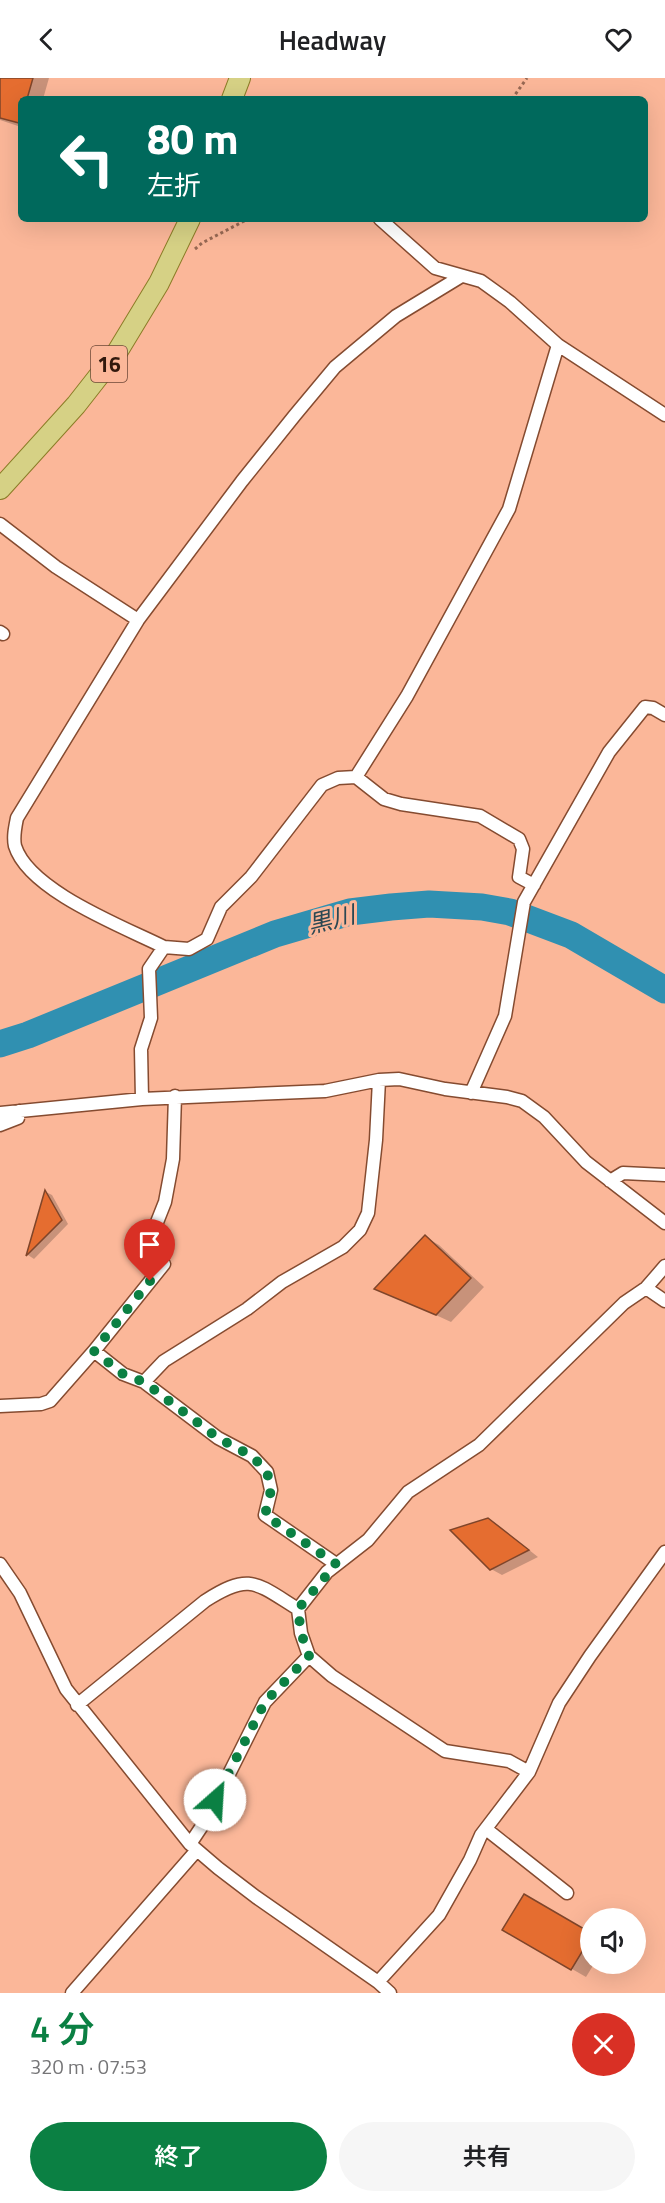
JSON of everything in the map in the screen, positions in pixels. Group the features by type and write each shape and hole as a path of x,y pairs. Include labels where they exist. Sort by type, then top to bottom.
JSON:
{"main road":[{"path":"233,96 240,78"},
{"name":"16","path":"0,489 76,405 116,354 159,282 189,222"}],"street":[{"path":"383,222 435,268 481,282 510,302 558,345 665,415"},
{"path":"460,277 396,316 335,367 242,481 138,620 17,819 14,834 15,845 27,867 44,883 84,908 164,947 189,949 207,939 221,907 251,876 322,785 338,778 356,777 384,799 401,804 480,816 519,839 523,849 519,877 534,885"},
{"path":"356,777 407,696 510,509 558,345"},
{"path":"0,524 57,567 138,620"},
{"path":"471,1093 505,1016 524,903 609,752 645,707 653,708 665,715"},
{"path":"142,1099 141,1049 151,1018 149,969 164,947"},
{"path":"0,1113 175,1096 326,1091 380,1080 399,1079 522,1101 544,1117 586,1162 665,1223"},
{"path":"144,1382 164,1361 247,1309 282,1282 343,1247 360,1230 368,1213 380,1080"},
{"path":"0,1406 41,1404 50,1401 94,1351 164,1264 147,1251 165,1202 173,1160 175,1096"},
{"path":"0,1125 18,1118 19,1111"},
{"path":"610,1180 623,1173 665,1175"},
{"path":"529,1772 509,1761 446,1751 332,1676 309,1656 301,1633 298,1609 336,1564 368,1540 408,1492 479,1445 624,1303 646,1288 665,1266"},
{"path":"646,1288 665,1301"},
{"path":"94,1351 123,1374 144,1382 218,1438 252,1456 267,1472 271,1490 265,1515 336,1564"},
{"path":"378,1982 439,1915 486,1829 529,1772 559,1703 665,1552"},
{"path":"0,1564 20,1593 66,1689 194,1847 256,1897 378,1982 390,1993"},
{"path":"77,1705 205,1601 227,1587 246,1583 261,1586 298,1609"},
{"path":"72,1993 194,1847 265,1702 309,1656"},
{"path":"486,1829 567,1893"}],"path":[{"path":"514,96 527,78"},
{"path":"193,251 202,243 242,222"}],"building":[{"path":"0,78 33,78 28,96 18,96 18,123 0,118"},
{"path":"45,1190 62,1220 26,1256"},
{"path":"425,1235 471,1278 436,1315 374,1289"},
{"path":"488,1518 529,1550 490,1570 450,1530"},
{"path":"524,1894 580,1927 580,1955 571,1970 502,1930"}],"waterway":[{"name":"黒川","path":"0,1044 28,1035 275,934 350,912 391,907 429,904 482,907 510,912 571,935 665,990"}],"route":[{"path":"150,1281 94,1351 123,1374 144,1382 218,1438 252,1456 267,1472 271,1490 265,1515 336,1564 298,1609 301,1633 309,1656 265,1702 215,1800"}]}
